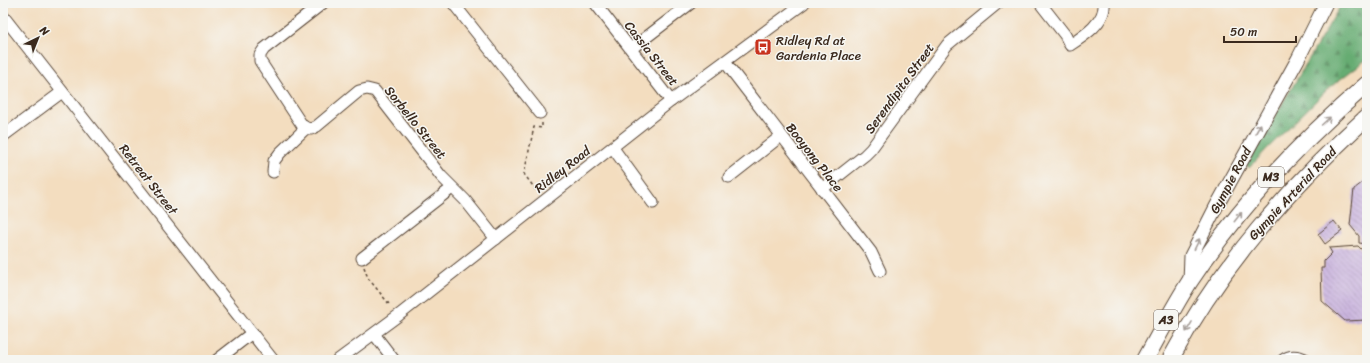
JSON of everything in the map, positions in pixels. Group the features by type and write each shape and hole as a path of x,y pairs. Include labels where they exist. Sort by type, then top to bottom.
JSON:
{"highway":[{"name":"Gympie Arterial Road","path":"1190,282 1230,225 1274,173 1318,128 1367,84"},
{"name":"Gympie Arterial Road","path":"1210,294 1248,241 1287,195 1338,143 1367,117"},
{"name":"Gympie Road","path":"1145,360 1168,317 1190,282"},
{"name":"A3","path":"1170,360 1210,294"}],"main road":[{"name":"Gympie Road","path":"1190,282 1191,256 1226,187 1298,59 1326,3"}],"street":[{"path":"306,128 302,125 260,61 260,55 264,49 323,3"},
{"path":"453,3 540,113"},
{"name":"Cassia Street","path":"595,3 671,101"},
{"path":"631,49 691,3"},
{"name":"Ridley Road","path":"338,360 374,334 671,101 804,3"},
{"name":"Serendipita Street","path":"822,190 871,149 947,45 998,3"},
{"path":"1040,3 1065,35 1070,45 1098,23 1103,15 1104,3"},
{"name":"Retreat Street","path":"3,16 273,360"},
{"name":"Booyong Place","path":"725,62 871,252 880,271"},
{"name":"Sorbello Street","path":"273,172 274,161 306,128 311,129 317,126 359,90 367,89 375,92 452,188 496,238"},
{"path":"3,136 62,92"},
{"path":"729,177 781,136"},
{"path":"613,148 653,203"},
{"path":"362,258 452,188"},
{"path":"217,360 252,333"},
{"path":"374,334 394,360"},
{"path":"1283,360 1293,356 1307,360"}],"path":[{"path":"536,190 524,174 534,127 542,128 540,113"},
{"path":"362,258 368,278 389,304"}],"green space":[{"path":"1342,3 1367,3 1367,59 1329,88 1249,168 1246,165"}],"building":[{"path":"1367,179 1367,244 1359,243 1359,236 1350,225 1354,189"},
{"path":"1334,221 1342,231 1325,244 1318,234"},
{"path":"1358,246 1367,255 1367,320 1345,321 1322,301 1321,268 1324,268 1324,261 1332,253 1329,248"}],"place":[{"name":"Ridley Rd at Gardenia Place","path":"763,47"}]}
